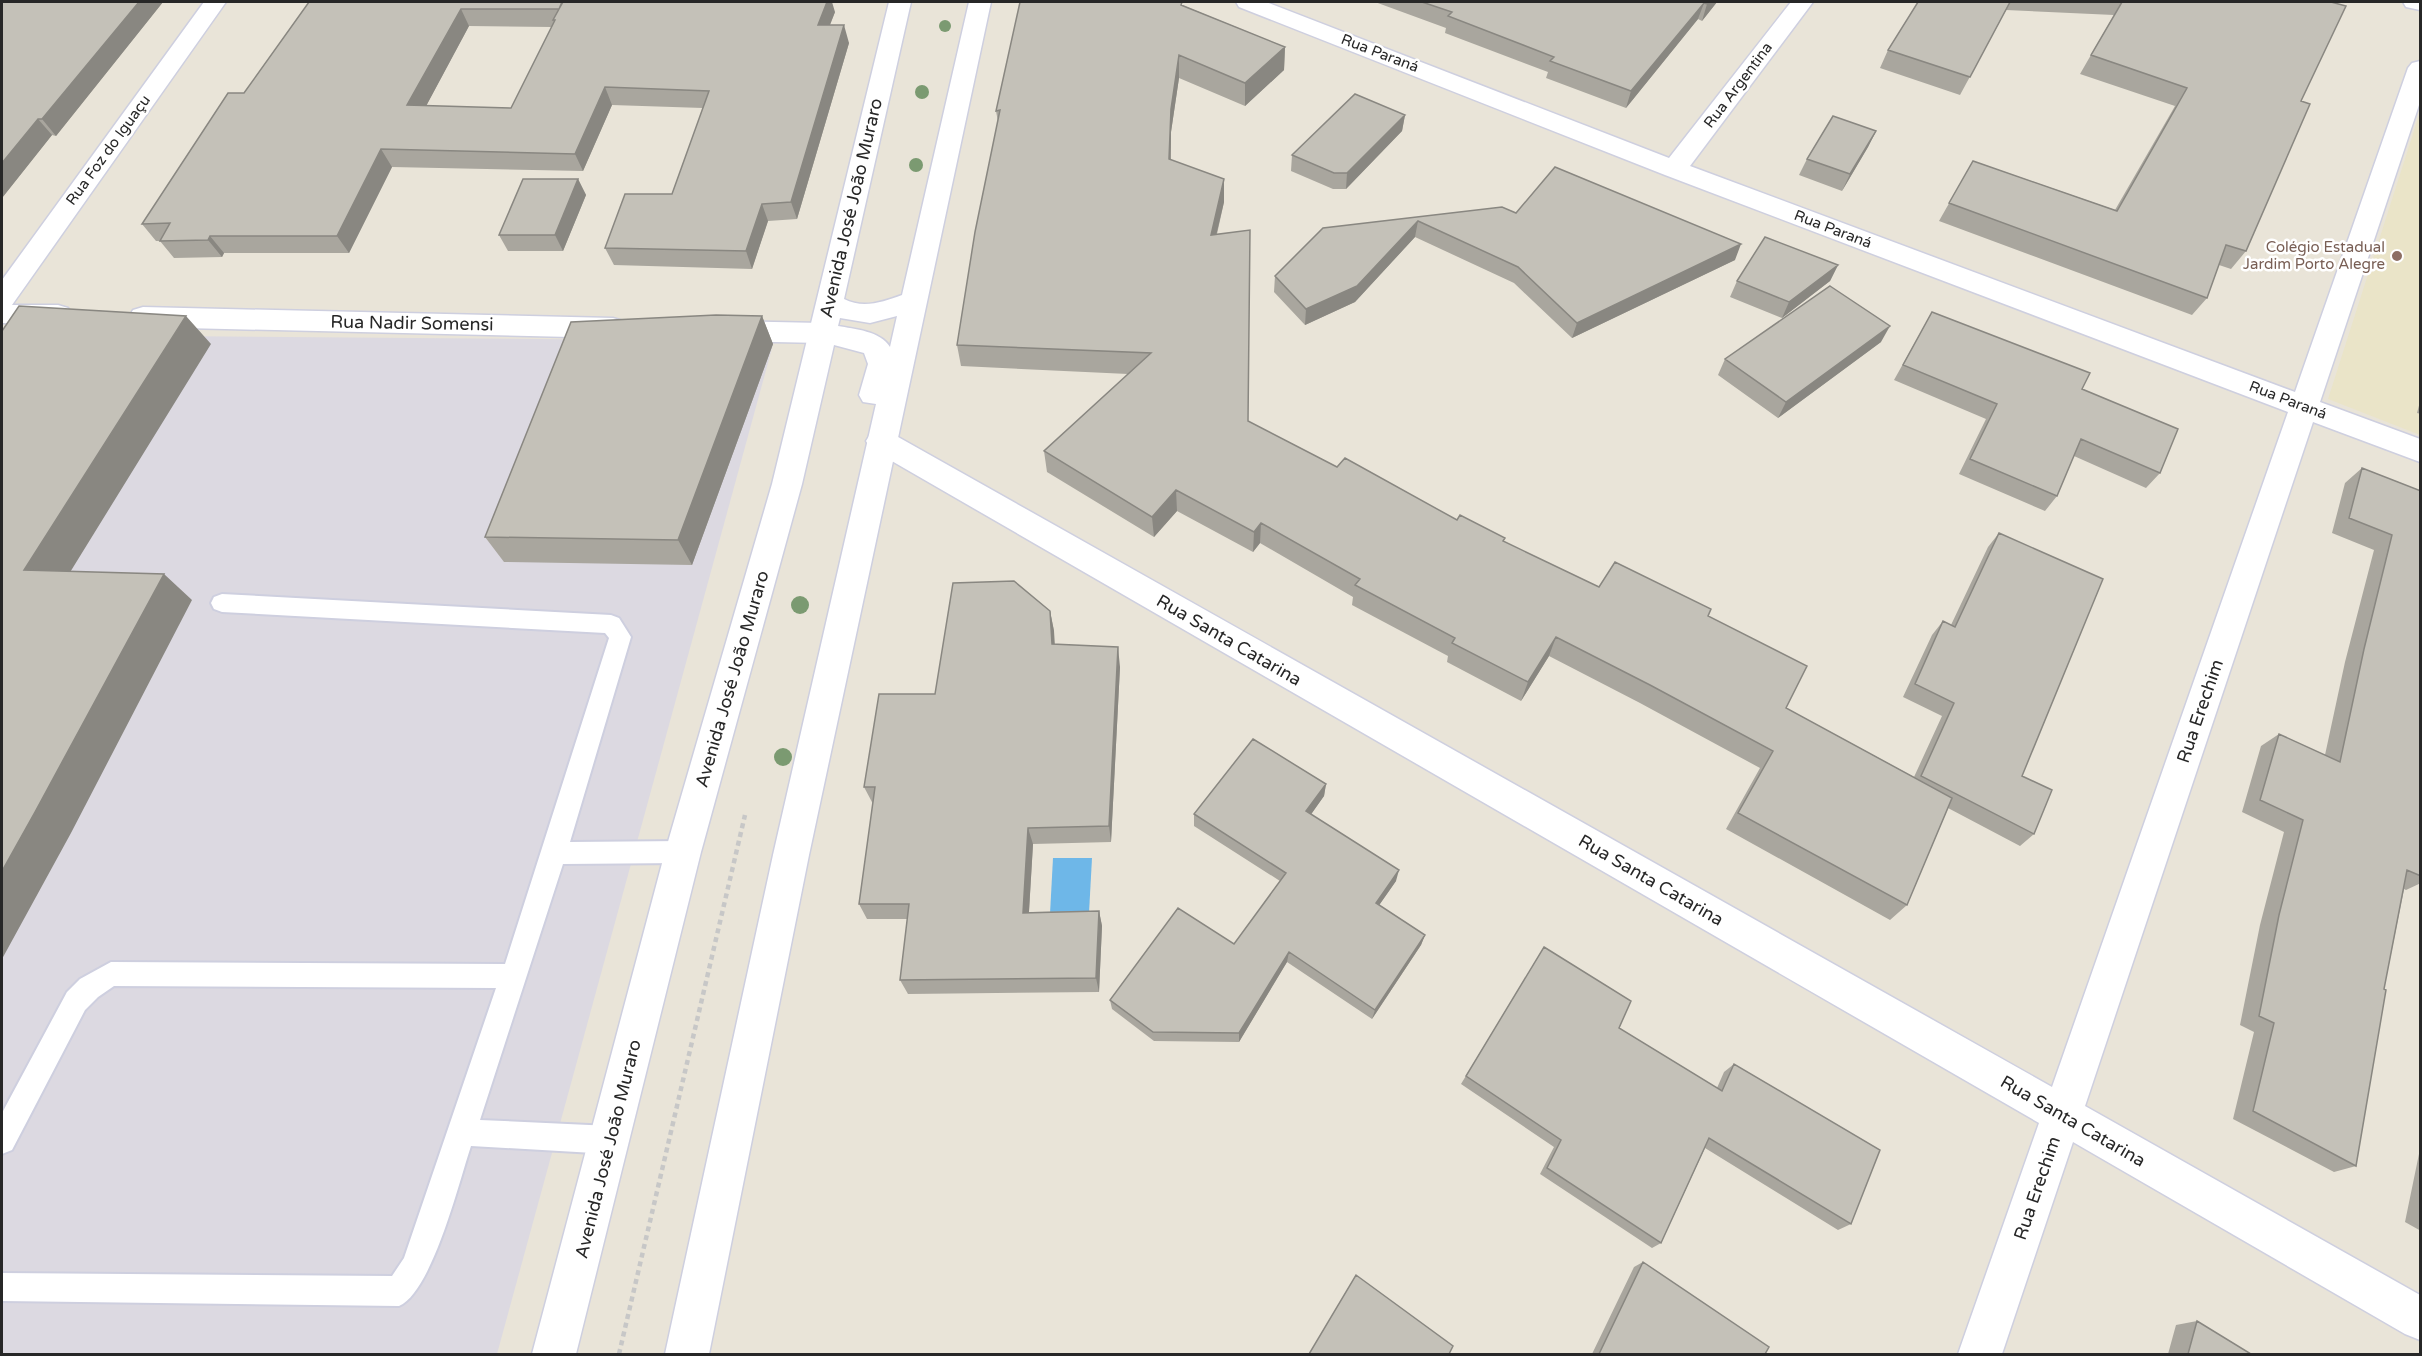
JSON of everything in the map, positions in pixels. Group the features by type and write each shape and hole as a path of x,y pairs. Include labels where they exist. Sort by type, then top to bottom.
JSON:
{"street":[{"name":"Rua Foz do Iguaçu","path":"2,299 215,2"},
{"name":"Avenida José João Muraro","path":"554,1354 611,1140 683,852 787,484 900,2"},
{"path":"687,1354 881,441 902,357 912,301 980,2"},
{"name":"Rua Paraná","path":"1247,2 1674,169 2421,451"},
{"name":"Rua Argentina","path":"1674,169 1802,2"},
{"path":"2415,2 2421,3"},
{"name":"Rua Erechim","path":"1980,1354 2421,68"},
{"path":"703,330 825,317 843,312 854,314 888,310 912,301"},
{"path":"2,314 85,316"},
{"name":"Rua Nadir Somensi","path":"120,316 644,329"},
{"path":"825,317 876,347 881,355 882,364 872,399 869,428 872,436 881,441"},
{"name":"Rua Santa Catarina","path":"881,441 2421,1319"}],"lane":[{"path":"2,1287 399,1291 416,1266 462,1132 554,853 620,637 611,624 222,603"},
{"path":"554,853 683,852"},
{"path":"2,1140 76,1001 89,988 111,974 514,976"},
{"path":"462,1132 611,1140"}],"shaded area":[{"name":"Colégio Estadual Jardim Porto Alegre","path":"2420,112 2420,435 2328,399"},
{"path":"47,335 774,341 497,1354 2,1354 2,401"}],"water":[{"path":"1053,858 1092,858 1089,913 1050,914"}],"building":[{"path":"2,2 139,2 42,119 38,119 2,163"},
{"path":"309,2 562,2 559,9 563,2 827,2 818,25 844,25 791,202 762,204 746,251 605,248 625,194 672,194 709,91 605,87 575,154 381,149 337,236 210,236 208,240 160,241 170,223 142,224 228,93 244,93","holes":["461,9 559,9 553,20 555,20 511,108 407,105"]},
{"path":"1020,2 1182,2 1181,5 1285,47 1245,83 1179,55 1171,109 1169,159 1224,179 1211,235 1250,230 1248,421 1337,467 1345,458 1457,520 1460,515 1505,538 1503,541 1599,587 1615,562 1711,609 1708,616 1807,666 1786,708 1952,798 1907,905 1738,813 1773,751 1650,685 1556,637 1528,682 1452,643 1455,638 1355,585 1360,579 1261,523 1254,532 1176,490 1152,517 1044,451 1151,353 957,345 975,232 1000,110 996,111"},
{"path":"1422,2 1709,2 1704,3 1631,91 1550,61 1554,57 1448,16 1452,12"},
{"path":"1918,2 2010,2 1970,77 1888,50"},
{"path":"2122,2 2331,2 2346,6 2301,101 2310,104 2246,251 2226,245 2207,298 1949,203 1973,161 2117,211 2187,88 2091,55"},
{"path":"1355,94 1405,115 1347,173 1334,173 1292,155"},
{"path":"1833,116 1876,131 1850,174 1807,159"},
{"path":"1555,167 1741,244 1577,323 1518,267 1418,221 1357,286 1306,309 1275,276 1323,228 1502,207 1516,213"},
{"path":"523,179 578,179 555,235 499,235"},
{"path":"1765,237 1838,265 1789,302 1737,281"},
{"path":"1830,286 1890,326 1786,402 1725,359"},
{"path":"19,306 186,316 24,570 164,574 2,871 2,331"},
{"path":"1932,312 2090,373 2082,389 2178,429 2160,473 2081,439 2057,496 1970,459 1997,404 1903,365"},
{"path":"716,315 762,316 678,540 485,537 571,322"},
{"path":"2362,468 2421,491 2421,876 2407,870 2384,989 2386,990 2356,1166 2253,1111 2274,1023 2259,1016 2279,915 2303,820 2260,800 2279,734 2340,762 2364,649 2392,535 2349,518"},
{"path":"1999,533 2103,579 2022,776 2052,790 2034,834 1921,776 1954,703 1915,684 1943,621 1955,627"},
{"path":"1014,581 1050,611 1052,644 1118,647 1109,826 1028,828 1023,913 1099,911 1096,978 900,980 909,904 859,904 875,787 864,787 879,694 935,694 953,583"},
{"path":"1253,739 1326,784 1306,811 1399,870 1376,903 1425,935 1375,1010 1289,952 1239,1033 1153,1032 1110,1000 1178,908 1234,944 1286,873 1194,814"},
{"path":"1544,947 1631,1001 1619,1028 1722,1091 1734,1064 1880,1150 1851,1224 1709,1138 1661,1243 1547,1168 1561,1140 1466,1076"},
{"path":"1643,1262 1769,1347 1765,1354 1599,1354"},
{"path":"1356,1275 1453,1346 1449,1354 1309,1354"},
{"path":"2197,1321 2251,1354 2188,1354"}],"place":[{"name":"Colégio Estadual Jardim Porto Alegre","path":"2397,256"}]}
